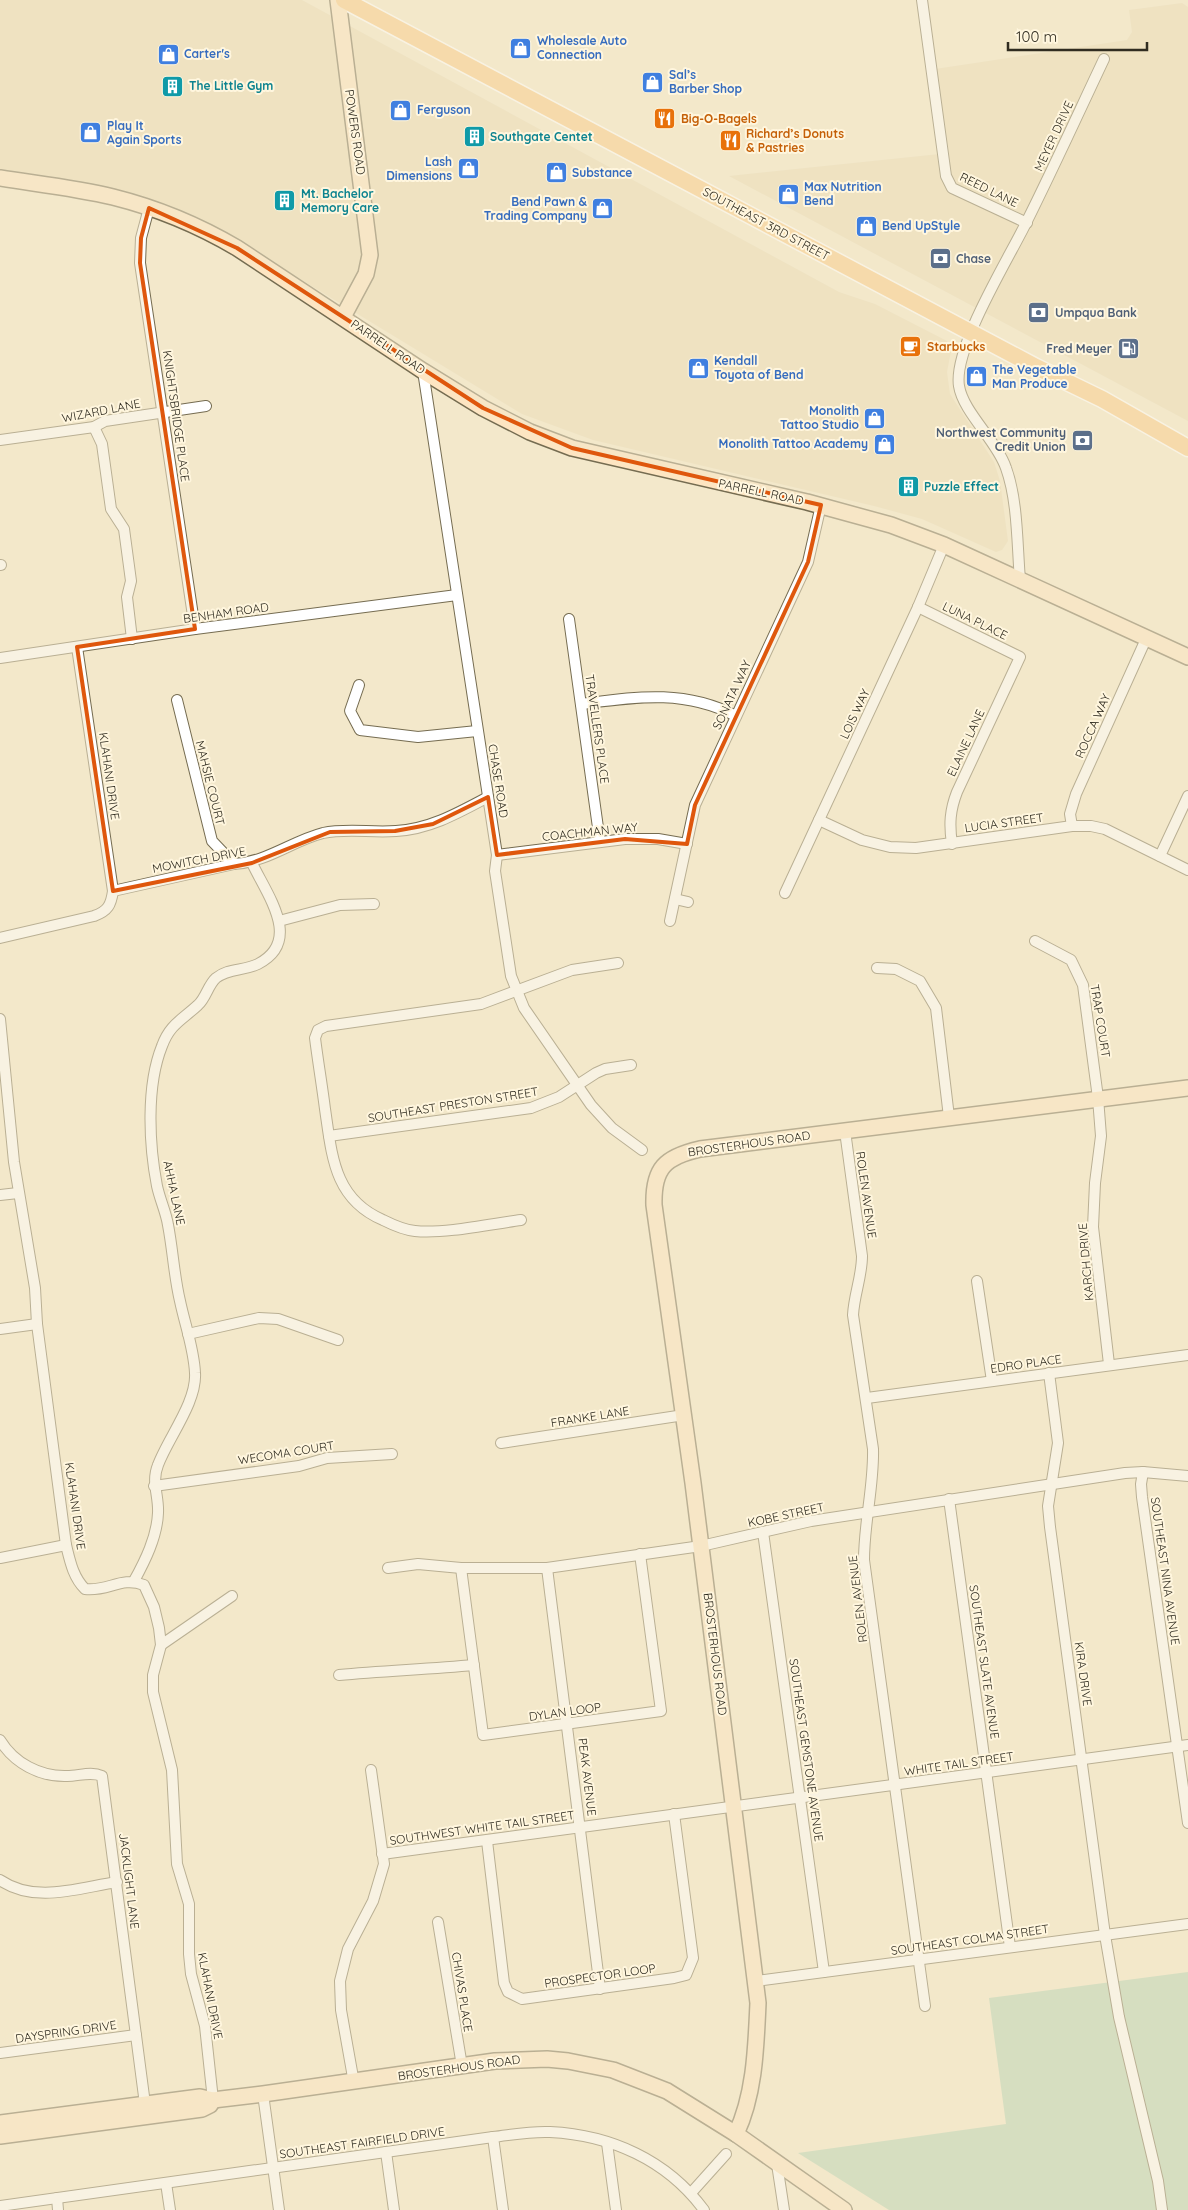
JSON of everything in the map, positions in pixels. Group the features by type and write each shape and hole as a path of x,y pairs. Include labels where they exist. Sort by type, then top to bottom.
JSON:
{"main road":[{"name":"SOUTHEAST 3RD STREET","path":"344,0 1102,400 1188,448"}],"street":[{"name":"POWERS ROAD","path":"338,0 370,255 366,274 343,317"},
{"name":"REED LANE","path":"922,0 946,176 952,188 1027,223 962,353 959,371 959,388 967,405 1006,467 1012,493 1020,580"},
{"name":"MEYER DRIVE","path":"1027,223 1104,59"},
{"name":"PARRELL ROAD","path":"0,178 112,197 149,208 196,226 220,238 423,371 506,421 572,448 821,505 891,525 944,545 1188,658"},
{"name":"KNIGHTSBRIDGE PLACE","path":"149,208 141,238 140,263 195,629"},
{"name":"CHASE ROAD","path":"423,371 497,855 495,872 511,976 524,1008 591,1105 612,1128 642,1150"},
{"name":"WIZARD LANE","path":"0,440 94,427 105,421 206,406"},
{"path":"94,427 102,444 111,509 124,529 131,581 127,597 132,639"},
{"name":"SONATA WAY","path":"670,921 695,805 808,562 821,505"},
{"name":"LOIS WAY","path":"786,893 918,607 944,545"},
{"name":"BENHAM ROAD","path":"0,658 195,629 457,595"},
{"name":"LUNA PLACE","path":"918,607 1020,657"},
{"name":"TRAVELLERS PLACE","path":"569,619 600,842"},
{"name":"ROCCA WAY","path":"1072,826 1070,814 1076,794 1146,639"},
{"name":"KLAHANI DRIVE","path":"0,938 94,916 104,913 109,908 113,891 77,647"},
{"name":"ELAINE LANE","path":"952,844 949,825 950,810 956,792 1020,657"},
{"path":"359,685 350,711 360,730 418,737 477,731"},
{"path":"581,704 641,696 674,698 704,703 736,716"},
{"name":"MAHSIE COURT","path":"177,700 212,841 234,864"},
{"path":"1160,856 1188,796"},
{"name":"MOWITCH DRIVE","path":"113,891 234,864 252,863 313,836 330,832 395,831 433,824 488,798"},
{"name":"LUCIA STREET","path":"820,820 862,840 890,847 916,848 1072,826 1091,826 1105,829 1188,870"},
{"name":"COACHMAN WAY","path":"497,855 625,839 658,839 686,844"},
{"name":"AHHA LANE","path":"134,1581 146,1559 156,1526 158,1512 154,1486 157,1467 194,1388 195,1372 179,1300 168,1224 157,1186 153,1156 151,1102 154,1073 162,1046 171,1029 180,1018 200,1003 215,979 226,972 257,965 271,955 279,945 281,933 279,921 252,863"},
{"path":"675,899 688,902"},
{"path":"279,921 340,905 374,904"},
{"name":"TRAP COURT","path":"1035,941 1071,960 1083,985 1098,1098"},
{"path":"521,1220 433,1231 415,1231 395,1226 376,1218 363,1209 347,1193 337,1174 329,1136 315,1038 318,1030 335,1024 481,1004 581,967 618,963"},
{"path":"877,968 896,969 920,981 936,1008 950,1117"},
{"name":"KLAHANI DRIVE","path":"0,1019 18,1193 35,1288 37,1324 66,1545 73,1571 78,1582 85,1589 93,1590 127,1581 134,1581 144,1585 149,1593 159,1628 161,1645 153,1675 153,1692 172,1770 177,1864 189,1904 190,1964 205,2026 213,2100"},
{"name":"SOUTHEAST PRESTON STREET","path":"329,1136 531,1108 559,1097 605,1069 632,1065"},
{"name":"BROSTERHOUS ROAD","path":"0,2124 200,2097 213,2100 354,2083 511,2060 547,2059 613,2070 667,2091 736,2134 745,2113 754,2057 758,2003 684,1415 654,1205 656,1178 662,1166 672,1158 700,1149 1188,1088"},
{"name":"KARCH DRIVE","path":"1098,1098 1101,1136 1095,1183 1094,1227 1109,1364"},
{"name":"ROLEN AVENUE","path":"845,1131 862,1256 862,1272 854,1300 853,1315 867,1398 874,1463 864,1534 864,1560 925,2006"},
{"path":"0,1195 18,1193"},
{"path":"977,1281 992,1381"},
{"path":"188,1334 259,1318 278,1318 338,1340"},
{"path":"0,1329 37,1324"},
{"name":"EDRO PLACE","path":"867,1398 1109,1364 1188,1355"},
{"name":"KIRA DRIVE","path":"1049,1373 1058,1442 1048,1506 1050,1527 1105,1935 1119,2017 1158,2181 1162,2210"},
{"name":"FRANKE LANE","path":"500,1443 684,1415"},
{"name":"WECOMA COURT","path":"154,1486 299,1466 326,1458 392,1454"},
{"name":"KOBE STREET","path":"388,1568 418,1564 462,1568 547,1568 701,1546 867,1512 1125,1472 1188,1476"},
{"name":"SOUTHEAST NINA AVENUE","path":"1143,1472 1141,1484 1142,1497 1183,1745 1188,1823"},
{"name":"SOUTHEAST SLATE AVENUE","path":"949,1499 1010,1948"},
{"name":"SOUTHEAST GEMSTONE AVENUE","path":"763,1532 824,1972"},
{"path":"0,1558 66,1545"},
{"name":"DYLAN LOOP","path":"462,1568 483,1735 661,1711 640,1554"},
{"name":"PEAK AVENUE","path":"547,1568 600,1989"},
{"path":"161,1645 232,1596"},
{"path":"339,1675 474,1665"},
{"name":"JACKLIGHT LANE","path":"0,1740 18,1760 33,1769 52,1776 96,1773 102,1776 145,2104"},
{"name":"WHITE TAIL STREET","path":"734,1807 1183,1745"},
{"path":"354,2083 340,2010 340,1981 348,1949 373,1901 384,1864 371,1770"},
{"name":"SOUTHWEST WHITE TAIL STREET","path":"382,1854 487,1841 580,1826 734,1807"},
{"name":"PROSPECTOR LOOP","path":"487,1841 504,1983 508,1992 522,1999 600,1989 686,1976 690,1968 693,1958 674,1814"},
{"path":"0,1880 20,1890 36,1894 117,1882"},
{"name":"CHIVAS PLACE","path":"438,1922 462,2066"},
{"name":"SOUTHEAST COLMA STREET","path":"756,1981 1188,1924"},
{"name":"DAYSPRING DRIVE","path":"0,2054 136,2035"},
{"path":"263,2094 279,2210"},
{"name":"BROSTERHOUS ROAD","path":"0,2136 202,2110 210,2105 213,2100"},
{"name":"SOUTHEAST FAIRFIELD DRIVE","path":"0,2206 493,2137 548,2132 586,2136 633,2150 657,2165 691,2193 704,2210"},
{"path":"736,2134 844,2210"},
{"path":"493,2137 503,2210"},
{"path":"607,2143 616,2210"},
{"path":"386,2152 394,2210"},
{"path":"691,2193 726,2154"},
{"path":"777,2164 784,2210"},
{"path":"166,2183 170,2210"},
{"path":"57,2198 58,2210"}],"highlighted area":[{"path":"149,208 237,248 483,408 572,448 821,505 808,562 695,805 687,844 625,839 497,855 488,797 433,824 395,831 330,832 252,863 113,891 77,647 195,629 140,263 141,238"}],"shaded area":[{"path":"0,0 302,0 839,292 875,304 947,341 951,351 947,372 950,394 994,462 1000,481 1008,541 1002,550 996,552 922,519 593,440 522,414 213,226 158,202 122,191 0,169"},
{"path":"1182,3 1188,7 1188,421 729,176 949,153 935,69 1127,40 1132,32 1129,10"}],"green space":[{"path":"1188,1972 1188,2210 889,2210 798,2153 1006,2124 989,1998"}],"place":[{"name":"Wholesale Auto Connection","path":"521,48"},
{"name":"Carter's","path":"168,54"},
{"name":"Sal’s Barber Shop","path":"653,82"},
{"name":"The Little Gym","path":"173,86"},
{"name":"Ferguson","path":"401,110"},
{"name":"Big-O-Bagels","path":"665,119"},
{"name":"Play It Again Sports","path":"91,133"},
{"name":"Southgate Centet","path":"474,137"},
{"name":"Richard’s Donuts & Pastries","path":"730,141"},
{"name":"Lash Dimensions","path":"468,169"},
{"name":"Substance","path":"556,173"},
{"name":"Max Nutrition Bend","path":"788,194"},
{"name":"Mt. Bachelor Memory Care","path":"285,201"},
{"name":"Bend Pawn & Trading Company","path":"603,209"},
{"name":"Bend UpStyle","path":"866,226"},
{"name":"Chase","path":"940,259"},
{"name":"Umpqua Bank","path":"1039,313"},
{"name":"Starbucks","path":"911,347"},
{"name":"Fred Meyer","path":"1128,349"},
{"name":"Kendall Toyota of Bend","path":"698,368"},
{"name":"The Vegetable Man Produce","path":"976,377"},
{"name":"Monolith Tattoo Studio","path":"875,418"},
{"name":"Northwest Community Credit Union","path":"1082,440"},
{"name":"Monolith Tattoo Academy","path":"884,444"},
{"name":"Puzzle Effect","path":"908,487"}]}
